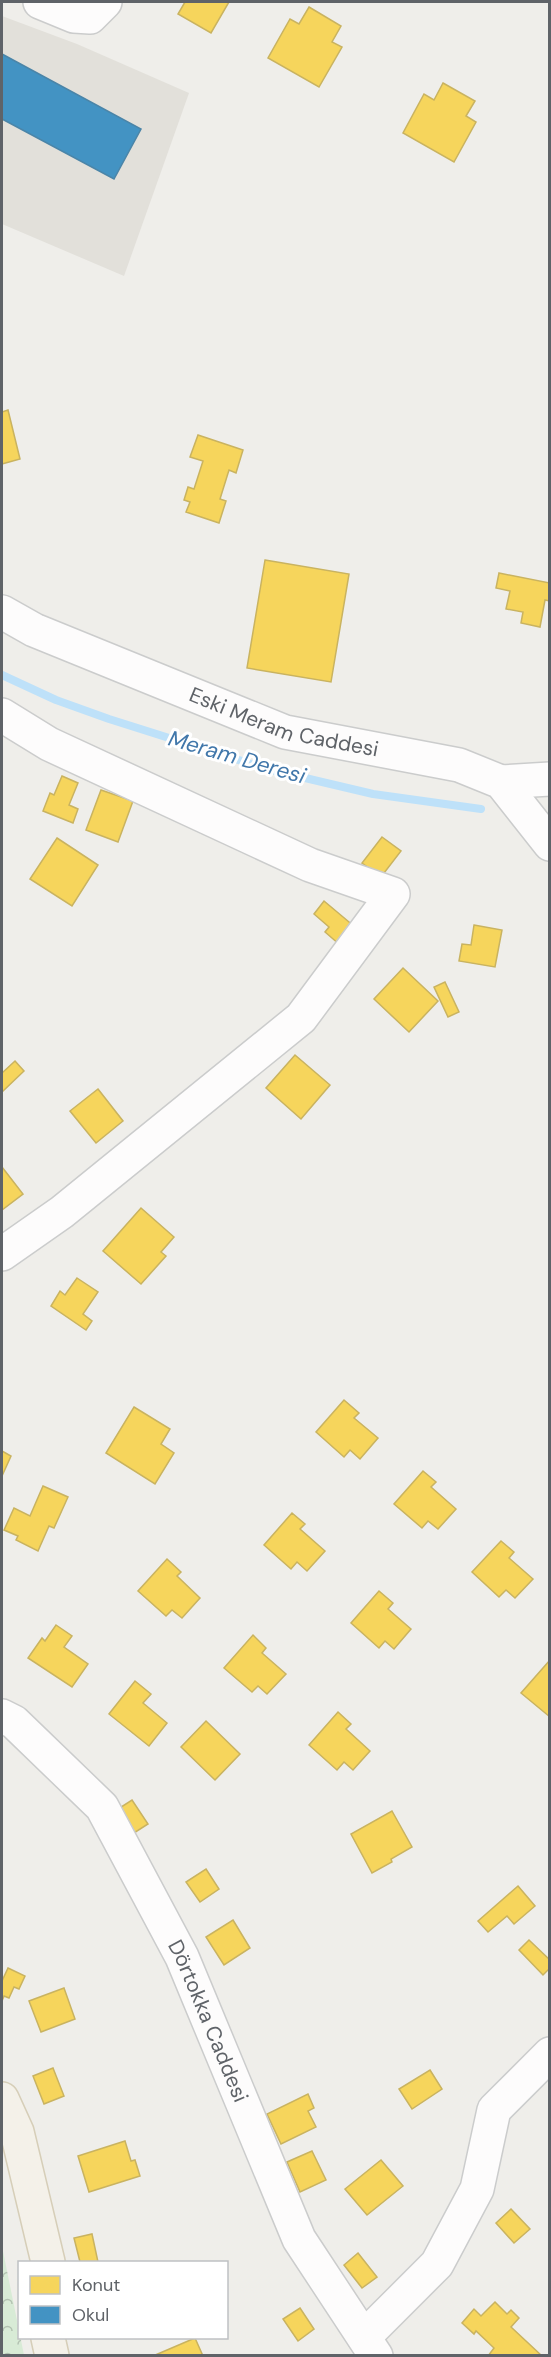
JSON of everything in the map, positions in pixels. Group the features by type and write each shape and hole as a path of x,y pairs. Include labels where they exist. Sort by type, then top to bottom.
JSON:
{"main road":[{"path":"2,2099 17,2132 48,2261"},
{"path":"2,2115 6,2124 34,2261"},
{"path":"48,2339 52,2355"},
{"path":"65,2339 69,2355"}],"street":[{"path":"40,2 74,16 90,17 105,2"},
{"name":"Eski Meram Caddesi","path":"2,612 34,630 285,732 459,765 501,782"},
{"path":"2,715 49,744 310,865 393,894 301,1018 62,1212 2,1254"},
{"path":"501,782 549,779"},
{"path":"501,782 549,844"},
{"name":"Dörtokka Caddesi","path":"2,1716 14,1722 102,1807 182,1957 299,2239 370,2346"},
{"path":"370,2346 437,2264 477,2189 494,2110 549,2054"}],"shaded area":[{"path":"2,16 77,44 189,93 124,276 2,224"}],"green space":[{"path":"2,2246 18,2325 18,2339 21,2339 24,2355 2,2355"}],"building: Konut":[{"path":"185,2 229,2 211,33 178,14"},
{"path":"309,7 341,26 332,42 342,47 319,87 268,58 290,19 299,24"},
{"path":"443,83 475,101 466,116 476,122 454,162 403,133 424,94 434,100"},
{"path":"8,410 20,459 2,464 2,412"},
{"path":"198,435 243,450 236,473 229,470 220,499 226,501 219,523 186,512 190,502 184,500 188,487 194,489 203,461 190,457"},
{"path":"265,560 349,574 331,682 247,668"},
{"path":"499,573 550,583 550,601 545,600 540,627 521,623 523,612 506,609 510,591 496,588"},
{"path":"62,776 78,783 69,805 78,809 73,823 43,811 50,793 54,795"},
{"path":"101,790 133,801 118,842 86,830"},
{"path":"382,837 401,851 381,877 362,863"},
{"path":"57,838 98,865 72,906 30,879"},
{"path":"324,901 355,927 340,945 325,932 329,927 314,914"},
{"path":"474,925 502,930 495,967 459,961 462,944 471,945"},
{"path":"403,968 438,1001 409,1032 374,999"},
{"path":"445,982 459,1012 448,1017 434,987"},
{"path":"295,1055 330,1085 301,1119 266,1088"},
{"path":"15,1061 24,1071 2,1092 2,1073"},
{"path":"98,1089 123,1121 96,1143 70,1111"},
{"path":"2,1167 23,1194 2,1210"},
{"path":"141,1208 174,1237 161,1252 166,1256 141,1284 103,1251"},
{"path":"77,1278 98,1292 83,1314 92,1321 86,1330 51,1306 60,1291 65,1295"},
{"path":"344,1400 359,1413 354,1418 378,1438 360,1459 350,1450 344,1457 316,1432"},
{"path":"134,1407 170,1429 161,1444 174,1453 155,1484 106,1453"},
{"path":"2,1451 11,1456 2,1476"},
{"path":"423,1471 436,1482 431,1487 456,1509 438,1529 428,1521 422,1528 394,1504"},
{"path":"43,1486 68,1497 54,1528 49,1526 38,1551 16,1540 18,1536 4,1530 14,1508 30,1516"},
{"path":"292,1513 305,1524 300,1529 325,1551 307,1571 297,1562 291,1569 264,1545"},
{"path":"501,1541 514,1552 509,1558 533,1579 515,1598 506,1590 499,1597 472,1572"},
{"path":"167,1559 181,1572 177,1576 200,1598 182,1618 172,1610 166,1616 138,1591"},
{"path":"379,1591 393,1603 388,1609 411,1629 394,1649 385,1641 379,1648 351,1623"},
{"path":"56,1625 72,1636 64,1647 88,1664 72,1687 28,1658 42,1638 45,1641"},
{"path":"253,1635 266,1648 262,1653 286,1674 267,1694 258,1686 252,1692 224,1668"},
{"path":"550,1660 550,1717 521,1693"},
{"path":"135,1681 151,1694 143,1703 167,1723 149,1746 109,1714"},
{"path":"338,1712 351,1724 346,1729 370,1751 353,1770 344,1762 337,1770 309,1745"},
{"path":"206,1721 240,1754 215,1780 181,1747"},
{"path":"132,1800 148,1824 134,1833 118,1809"},
{"path":"392,1811 412,1847 372,1873 351,1834"},
{"path":"206,1869 219,1889 200,1902 186,1882"},
{"path":"518,1886 535,1906 514,1924 507,1916 488,1932 478,1921"},
{"path":"233,1920 250,1948 224,1965 206,1937"},
{"path":"529,1940 550,1960 550,1968 543,1975 519,1950"},
{"path":"8,1968 25,1976 19,1989 14,1987 9,1998 4,1996 2,2001 2,1981"},
{"path":"64,1988 75,2019 41,2032 29,2001"},
{"path":"53,2068 64,2096 44,2104 33,2076"},
{"path":"430,2070 442,2089 412,2109 399,2089"},
{"path":"308,2094 314,2108 308,2111 316,2127 281,2144 267,2114"},
{"path":"125,2141 131,2161 135,2160 140,2176 89,2192 78,2156"},
{"path":"312,2151 326,2180 300,2192 287,2162"},
{"path":"381,2160 403,2186 367,2215 345,2189"},
{"path":"511,2209 530,2229 514,2243 496,2223"},
{"path":"92,2234 98,2261 80,2261 74,2238"},
{"path":"358,2253 377,2277 362,2288 344,2265"},
{"path":"495,2302 507,2314 511,2310 519,2318 511,2327 542,2356 488,2356 494,2348 476,2331 474,2334 462,2323 474,2309 481,2316"},
{"path":"300,2308 314,2329 298,2341 283,2319"},
{"path":"195,2339 203,2356 153,2356"}],"building: Okul":[{"path":"2,54 141,129 114,179 2,119"}],"waterway":[{"name":"Meram Deresi","path":"2,675 56,700 109,719 267,769 373,794 481,809"}]}
